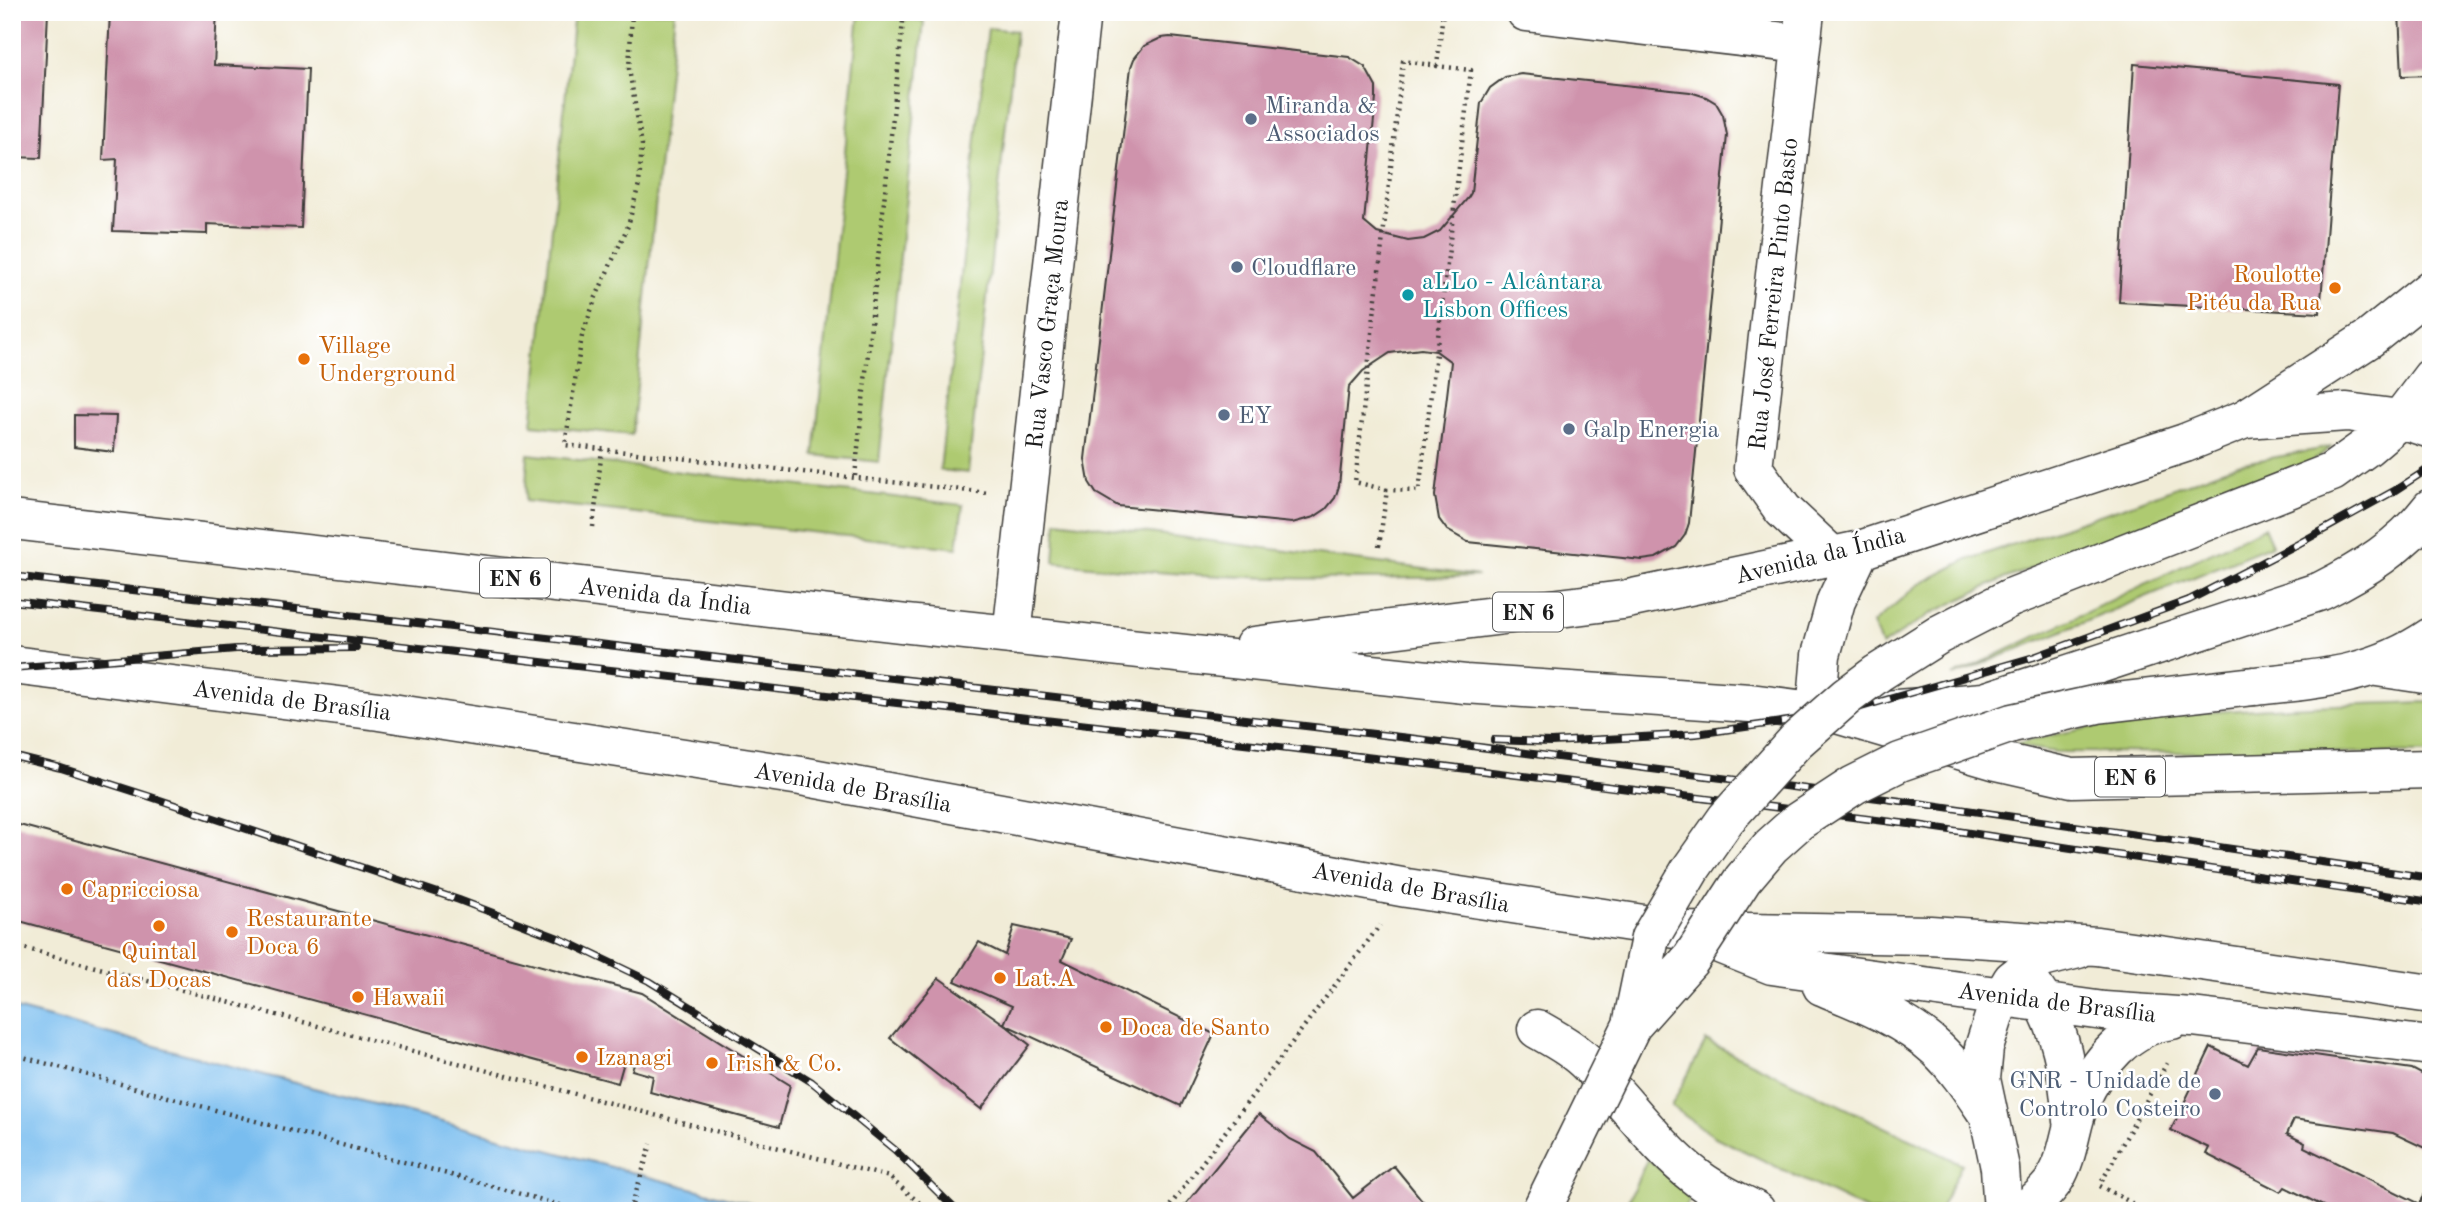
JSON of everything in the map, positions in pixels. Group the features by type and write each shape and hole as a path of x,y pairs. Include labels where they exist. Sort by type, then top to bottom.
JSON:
{"main road":[{"name":"Rua Vasco Graça Moura","path":"1013,635 1081,12"},
{"path":"1526,12 1803,28"},
{"name":"Rua José Ferreira Pinto Basto","path":"1803,28 1753,468 1783,510 1846,553"},
{"path":"2245,419 2370,338 2431,289"},
{"path":"1541,1211 1632,1025 1650,938 1690,870 1727,819 1796,741 1878,673 1940,634 2010,598 2332,472 2367,447 2415,424 2431,377"},
{"name":"Avenida da Índia","path":"1194,653 1623,600 1846,553 2149,455 2245,419 2347,412 2415,424"},
{"path":"1846,553 1821,655 1827,713 1983,702 2321,591 2388,552 2431,508"},
{"name":"Avenida da Índia","path":"12,520 1465,684 1750,703 1827,713 1997,761 2072,778 2431,769"},
{"path":"1632,1025 1691,959 1743,879 1771,846 1799,821 1854,785 1922,754 2012,723 2098,704 2341,676 2377,667 2431,637"},
{"name":"Avenida de Brasília","path":"12,665 379,710 774,772 1408,888 1689,931 1930,934 2097,946 2431,994"},
{"path":"2377,667 2431,675"},
{"name":"Avenida de Brasília","path":"1689,931 1772,965 2011,986"},
{"path":"1930,934 1979,948 2009,963 2011,986"},
{"path":"2003,1211 2000,1168 1981,1079 1983,1048 2011,986 2039,960 2097,946"},
{"path":"1772,965 1864,1003 1910,1028 1936,1048 1961,1074 1988,1114"},
{"path":"2011,986 2034,986 2056,1030 2067,1068 2072,1128"},
{"name":"Avenida de Brasília","path":"2044,1003 2105,1011 2192,1017 2431,1046"},
{"path":"2026,1211 2054,1181 2080,1102 2099,1068 2135,1031 2154,1022 2192,1017"},
{"path":"1537,1029 1565,1045 1590,1065 1692,1175 1709,1187 1756,1211"}],"path":[{"path":"632,12 629,69 642,145 639,184 628,226 596,297 582,336 565,445 855,476 1027,498"},
{"path":"855,476 904,12"},
{"path":"1437,66 1443,12"},
{"path":"1403,61 1437,66 1471,70 1419,491 1387,490 1355,482 1403,61"},
{"path":"593,527 602,449"},
{"path":"1379,546 1387,490"},
{"path":"1166,1211 1408,888"},
{"path":"12,945 889,1177 929,1211"},
{"path":"2094,1195 2172,1053"},
{"path":"12,1054 582,1211"},
{"path":"630,1211 651,1144"},
{"path":"2099,1186 2147,1211"}],"green space":[{"path":"574,12 675,12 632,435 532,425"},
{"path":"859,14 924,21 879,462 814,455"},
{"path":"988,28 1016,31 968,473 940,470"},
{"path":"2332,447 2310,463 2001,580 1932,613 1881,646 1873,623 1918,585 1964,561 2126,506 2238,464"},
{"path":"528,454 963,505 957,548 525,501"},
{"path":"1057,521 1478,576 1266,578 1054,562"},
{"path":"2264,527 2272,545 1953,676"},
{"path":"2431,702 2431,753 2055,752 2011,745 2063,733 2167,717 2272,708"},
{"path":"1706,1041 1962,1164 1939,1211 1868,1211 1715,1137 1671,1106"},
{"path":"1647,1160 1696,1187 1684,1211 1623,1211"}],"water":[{"path":"12,1008 755,1205 778,1211 12,1211"}],"building":[{"path":"12,12 48,12 41,158 12,157"},
{"path":"110,12 217,12 214,65 308,69 301,228 207,224 207,234 113,231 117,159 103,160"},
{"path":"2399,12 2431,12 2431,75 2402,76"},
{"name":"aLLo - Alcântara Lisbon Offices","path":"1170,37 1349,57 1365,67 1376,87 1376,98 1364,222 1377,233 1408,241 1424,239 1440,231 1471,193 1481,103 1490,88 1505,77 1521,74 1690,92 1716,103 1723,115 1727,135 1689,523 1685,535 1676,547 1656,558 1642,560 1468,542 1447,530 1439,519 1435,496 1451,362 1436,351 1421,349 1390,353 1363,371 1349,387 1339,486 1335,498 1326,509 1314,517 1292,523 1118,506 1096,493 1089,482 1085,459 1131,67 1144,46"},
{"path":"2134,64 2338,84 2320,313 2119,302"},
{"path":"74,415 116,416 114,452 74,447"},
{"path":"12,823 642,993 790,1085 779,1127 650,1092 653,1076 632,1070 634,1065 624,1062 618,1083 12,919"},
{"path":"1014,926 1071,939 1062,960 1214,1034 1181,1106 1004,1024 1012,1006 955,981 979,942 1005,955"},
{"path":"939,978 1030,1045 981,1109 890,1038"},
{"path":"2211,1047 2248,1065 2258,1047 2412,1069 2431,1079 2431,1151 2393,1133 2294,1119 2287,1134 2305,1143 2304,1147 2420,1204 2431,1180 2431,1211 2333,1211 2285,1187 2281,1192 2206,1154 2209,1148 2171,1130"},
{"path":"1259,1114 1290,1139 1316,1152 1353,1198 1394,1166 1431,1211 1187,1211 1184,1206"}],"railway":[{"path":"1494,740 1551,742 1696,734 1837,714 2034,657 2189,600 2298,544 2394,491 2431,467"},
{"path":"12,576 1409,738 1925,804 2431,878"},
{"path":"12,601 1435,765 1917,825 2431,902"},
{"path":"12,668 236,649 356,648"},
{"path":"12,756 61,768 148,796 459,900 561,939 649,981 812,1082 895,1150 957,1211"}],"place":[{"name":"Miranda & Associados","path":"1251,119"},
{"name":"Cloudflare","path":"1237,267"},
{"name":"Roulotte Pitéu da Rua","path":"2335,288"},
{"name":"aLLo - Alcântara Lisbon Offices","path":"1408,295"},
{"name":"Village Underground","path":"304,359"},
{"name":"EY","path":"1224,415"},
{"name":"Galp Energia","path":"1569,429"},
{"name":"Capricciosa","path":"67,889"},
{"name":"Quintal das Docas","path":"159,926"},
{"name":"Restaurante Doca 6","path":"232,932"},
{"name":"Lat.A","path":"1000,978"},
{"name":"Hawaii","path":"358,997"},
{"name":"Doca de Santo","path":"1106,1027"},
{"name":"Izanagi","path":"582,1057"},
{"name":"Irish & Co.","path":"712,1063"},
{"name":"GNR - Unidade de Controlo Costeiro","path":"2215,1094"}]}
